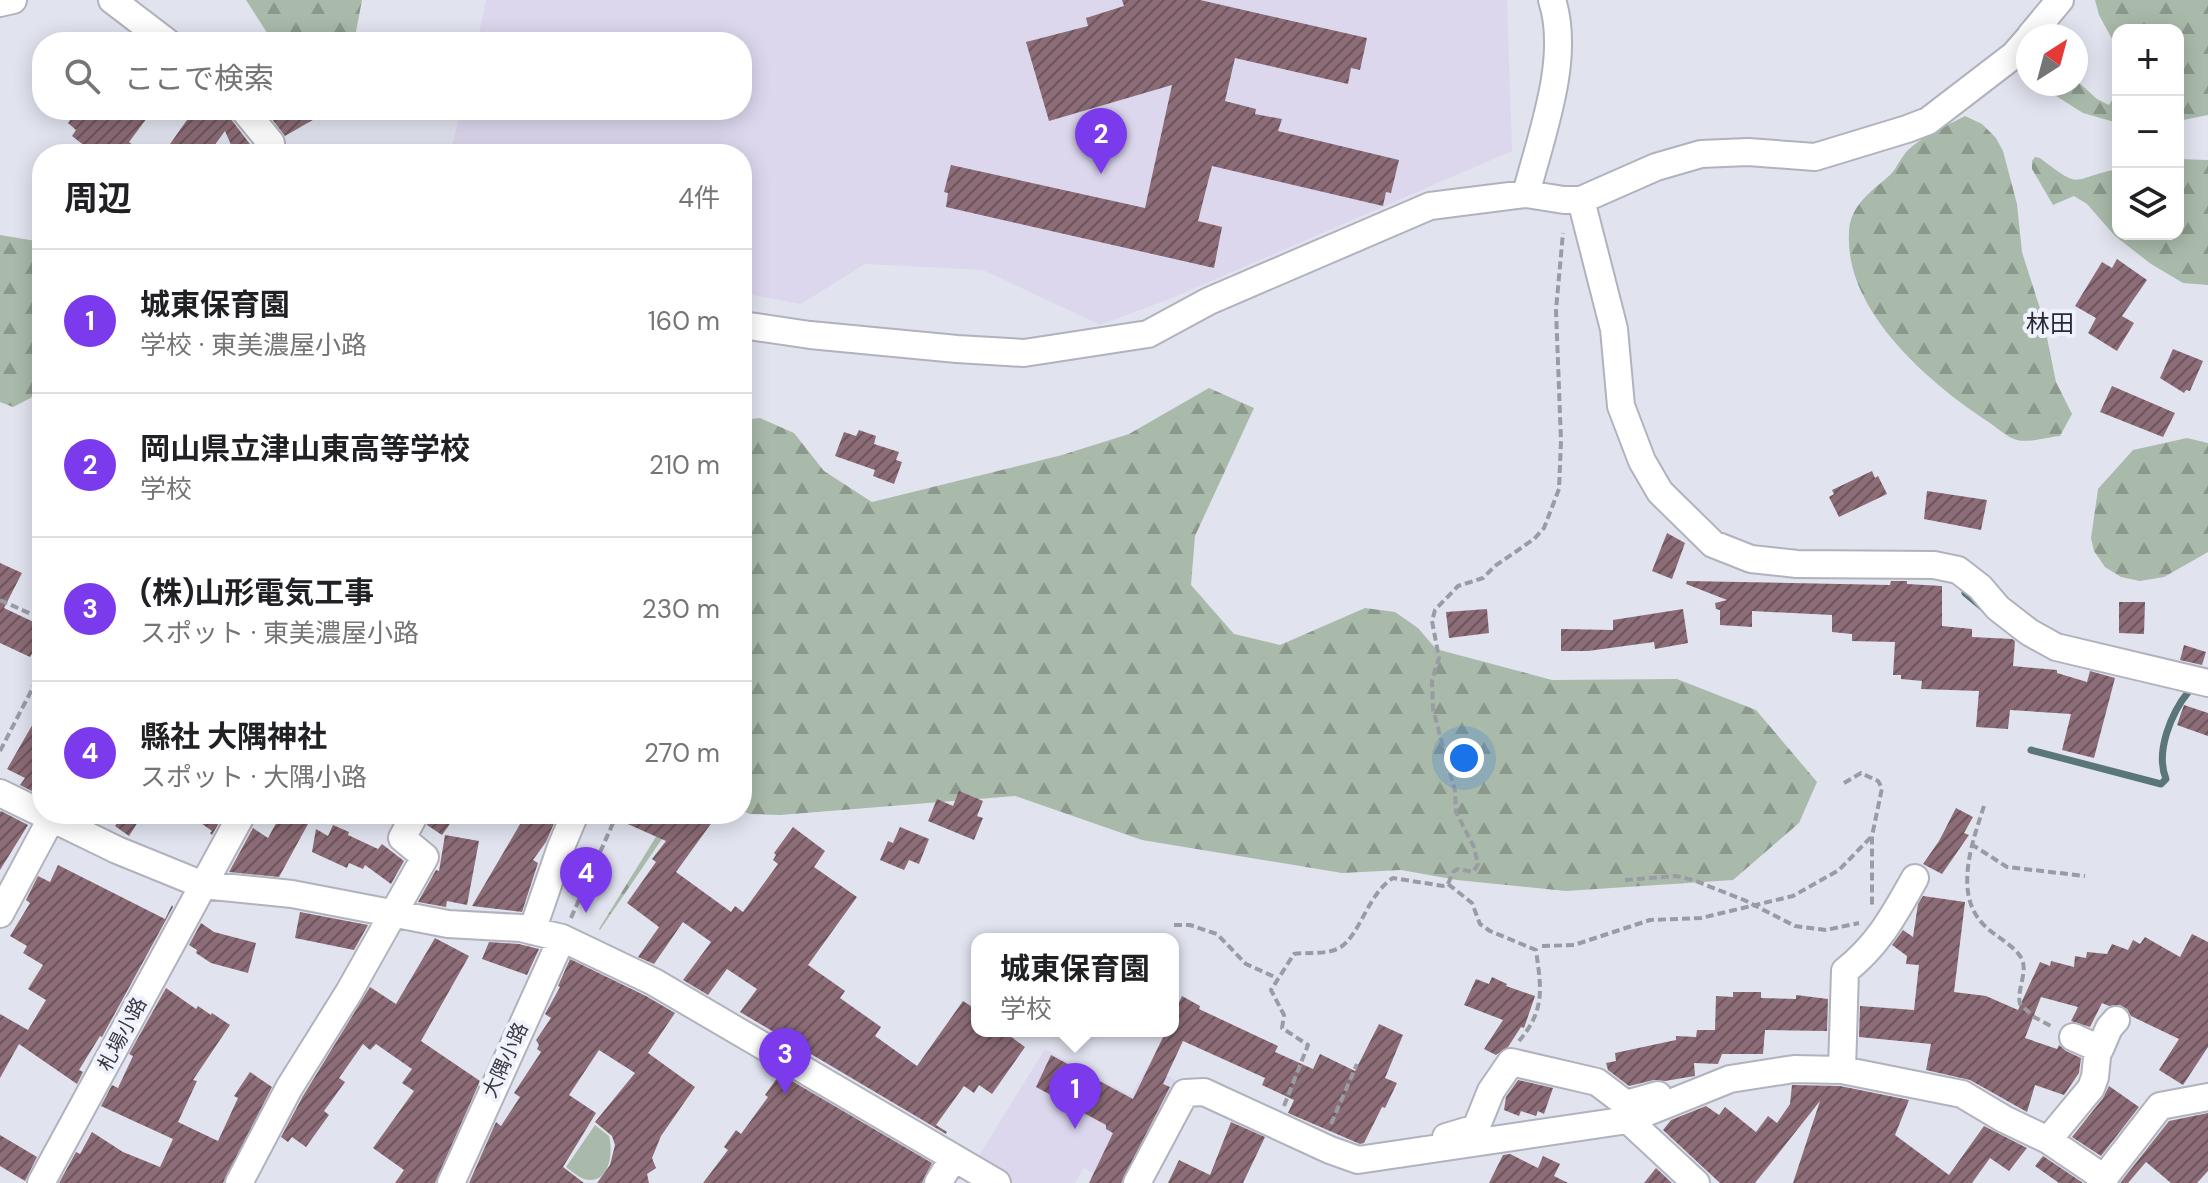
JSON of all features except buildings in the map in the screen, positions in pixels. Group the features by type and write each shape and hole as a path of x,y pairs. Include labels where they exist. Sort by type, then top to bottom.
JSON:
{"street":[{"path":"0,3 13,0"},
{"path":"112,0 154,32"},
{"path":"1526,194 1558,67 1556,13 1552,0"},
{"path":"2040,24 2060,0"},
{"path":"752,326 839,338 1024,353 1148,334 1209,301 1430,206 1526,194 1575,200 1656,167 1701,154 1748,152 1815,157 1907,129 1928,121 2016,53"},
{"path":"252,120 271,144"},
{"path":"1575,200 1614,329 1621,406 1642,461 1660,492 1713,544 1751,559 1797,564 1934,565 1958,570 1980,587 1998,608 2029,632 2056,647 2208,683"},
{"path":"0,793 32,809"},
{"path":"0,914 48,824"},
{"path":"62,824 203,885 292,894 448,924 532,931 562,938 654,982 997,1183"},
{"name":"札場小路","path":"41,1183 237,824"},
{"path":"239,1183 289,1088 349,992 425,857 402,838 410,824"},
{"path":"532,931 571,824"},
{"path":"1842,1070 1845,971 1868,953 1885,915 1915,878"},
{"name":"大隅小路","path":"451,1183 562,938"},
{"path":"2048,1140 2091,1088 2098,1048 2116,1020"},
{"path":"2073,1037 2098,1048"},
{"path":"1395,1155 1405,1140 1438,1139 1476,1128 1491,1091 1512,1062 1597,1082 1626,1104 1675,1090 1703,1091"},
{"path":"1137,1183 1185,1093 1204,1092 1358,1160 1628,1120 1730,1079 1794,1069 1842,1070 1962,1094 2048,1140 2102,1180 2160,1106 2208,1097"},
{"path":"1628,1120 1696,1183"},
{"path":"938,1183 953,1159"}],"path":[{"path":"1278,1126 1285,1101 1308,1050 1308,1045 1282,1028 1284,1015 1271,990 1294,954 1331,951 1346,943 1369,904 1386,882 1393,878 1443,886 1448,884 1453,872 1458,869 1473,872 1476,869 1476,852 1456,812 1455,791 1433,709 1432,680 1439,658 1432,621 1435,610 1458,586 1483,578 1534,539 1544,528 1559,489 1561,441 1556,310 1563,230 1575,200"},
{"path":"0,600 32,614"},
{"path":"0,751 32,689"},
{"path":"1625,880 1676,876 1693,880 1795,926 1826,930 1885,915 1870,869 1872,836 1882,788 1878,781 1861,773 1844,783"},
{"path":"1984,806 1966,866 1974,911 1981,922 2022,958 2024,969 2019,991 2020,1004 2034,1017 2073,1037"},
{"path":"562,938 612,824"},
{"path":"1542,946 1574,945 1650,920 1701,918 1793,896 1839,870 1872,836"},
{"path":"1971,844 2007,867 2085,876"},
{"path":"1448,884 1472,903 1480,924 1536,950 1542,982 1541,1003 1530,1029 1514,1048 1512,1062"},
{"path":"584,887 595,892"},
{"path":"1174,925 1190,925 1217,934 1246,964 1277,978"},
{"path":"1321,1146 1357,1064"}],"shaded area":[{"path":"486,0 1507,0 1512,151 1172,298 1100,325 983,270 865,264 801,304 752,295 752,144 452,144 458,120 752,120 752,32 479,32"},
{"path":"1045,1049 1131,1095 1148,1065 1177,1081 1126,1183 1110,1183 1084,1168 1075,1183 1011,1183 975,1162"}],"green space":[{"path":"246,0 362,0 356,32 267,32"},
{"path":"2095,0 2208,0 2208,115 2184,120 2184,24 2112,24 2112,39"},
{"path":"2088,91 2109,105 2112,100 2112,121 2083,113 2056,96 2088,96"},
{"path":"1965,116 1982,124 1996,138 2003,151 2017,204 2022,252 2043,318 2056,382 2072,414 2060,436 2027,441 2013,439 1940,386 1916,365 1875,316 1860,289 1851,261 1850,222 1858,206 1890,175 1914,145"},
{"path":"2035,157 2040,158 2064,175 2078,180 2112,171 2112,233 2087,204 2074,196 2053,205 2032,169"},
{"path":"2184,159 2208,160 2208,285 2183,283 2120,240 2184,240"},
{"path":"0,235 32,240 32,397 13,407 0,402"},
{"path":"1209,388 1254,408 1195,536 1191,585 1234,634 1280,645 1365,608 1395,612 1418,628 1436,649 1552,680 1677,679 1756,710 1817,782 1799,823 1733,880 1566,891 1457,880 1401,870 1342,873 1142,840 1015,796 780,815 752,814 752,419 760,418 794,433 824,471 872,502 1062,455 1129,434"},
{"path":"2187,438 2208,443 2208,552 2164,577 2140,581 2121,577 2105,567 2094,551 2091,538 2098,489 2133,450"},
{"path":"664,824 672,824 600,930"},
{"path":"595,1125 609,1136 609,1163 597,1179 587,1180 566,1167"}],"waterway":[{"path":"1965,593 1982,607"},
{"path":"2031,750 2161,784 2166,779 2162,757 2167,733 2176,710 2189,691"}],"place":[{"name":"岡山県立津山東高等学校","path":"1101,174"},
{"name":"縣社 大隅神社","path":"586,913"},
{"name":"(株)山形電気工事","path":"785,1094"},
{"name":"城東保育園","path":"1075,1129"}],"district":[{"name":"林田","path":"2050,323"}]}
